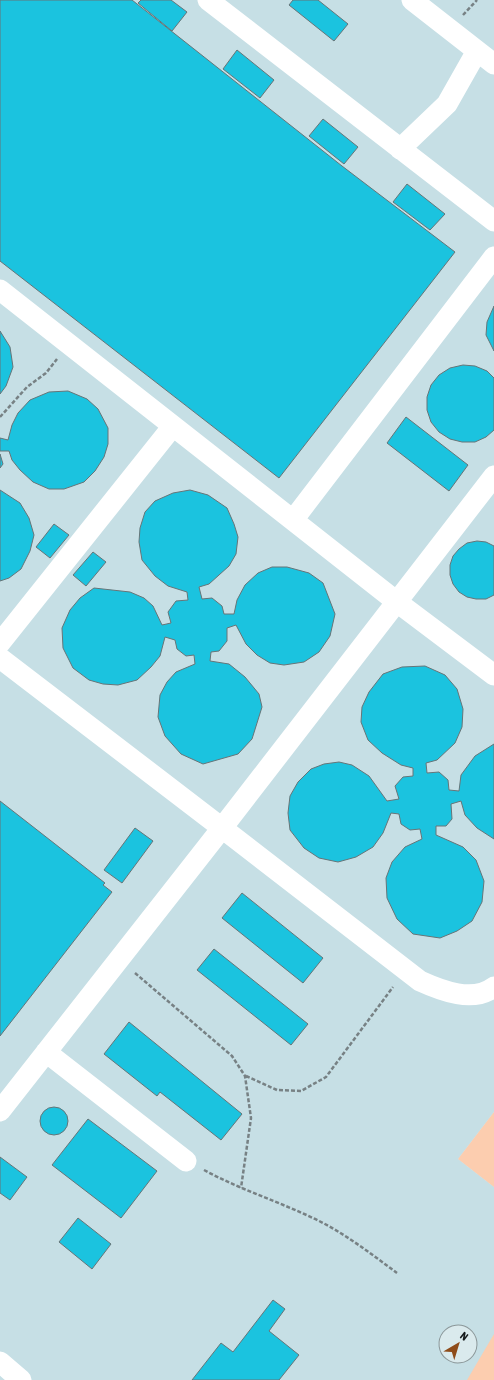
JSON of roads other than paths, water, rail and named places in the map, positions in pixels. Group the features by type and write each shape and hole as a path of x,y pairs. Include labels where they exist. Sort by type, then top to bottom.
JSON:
{"lane":[{"path":"208,0 494,221"},
{"path":"412,0 494,64"},
{"path":"400,149 447,104 477,51"},
{"path":"293,520 494,257"},
{"path":"0,290 397,602 494,675"},
{"path":"0,643 173,426"},
{"path":"0,1111 222,828 494,476"},
{"path":"0,658 420,981 449,991 470,995 487,992 494,986"},
{"path":"46,1052 186,1161"},
{"path":"0,1362 21,1380"}]}
